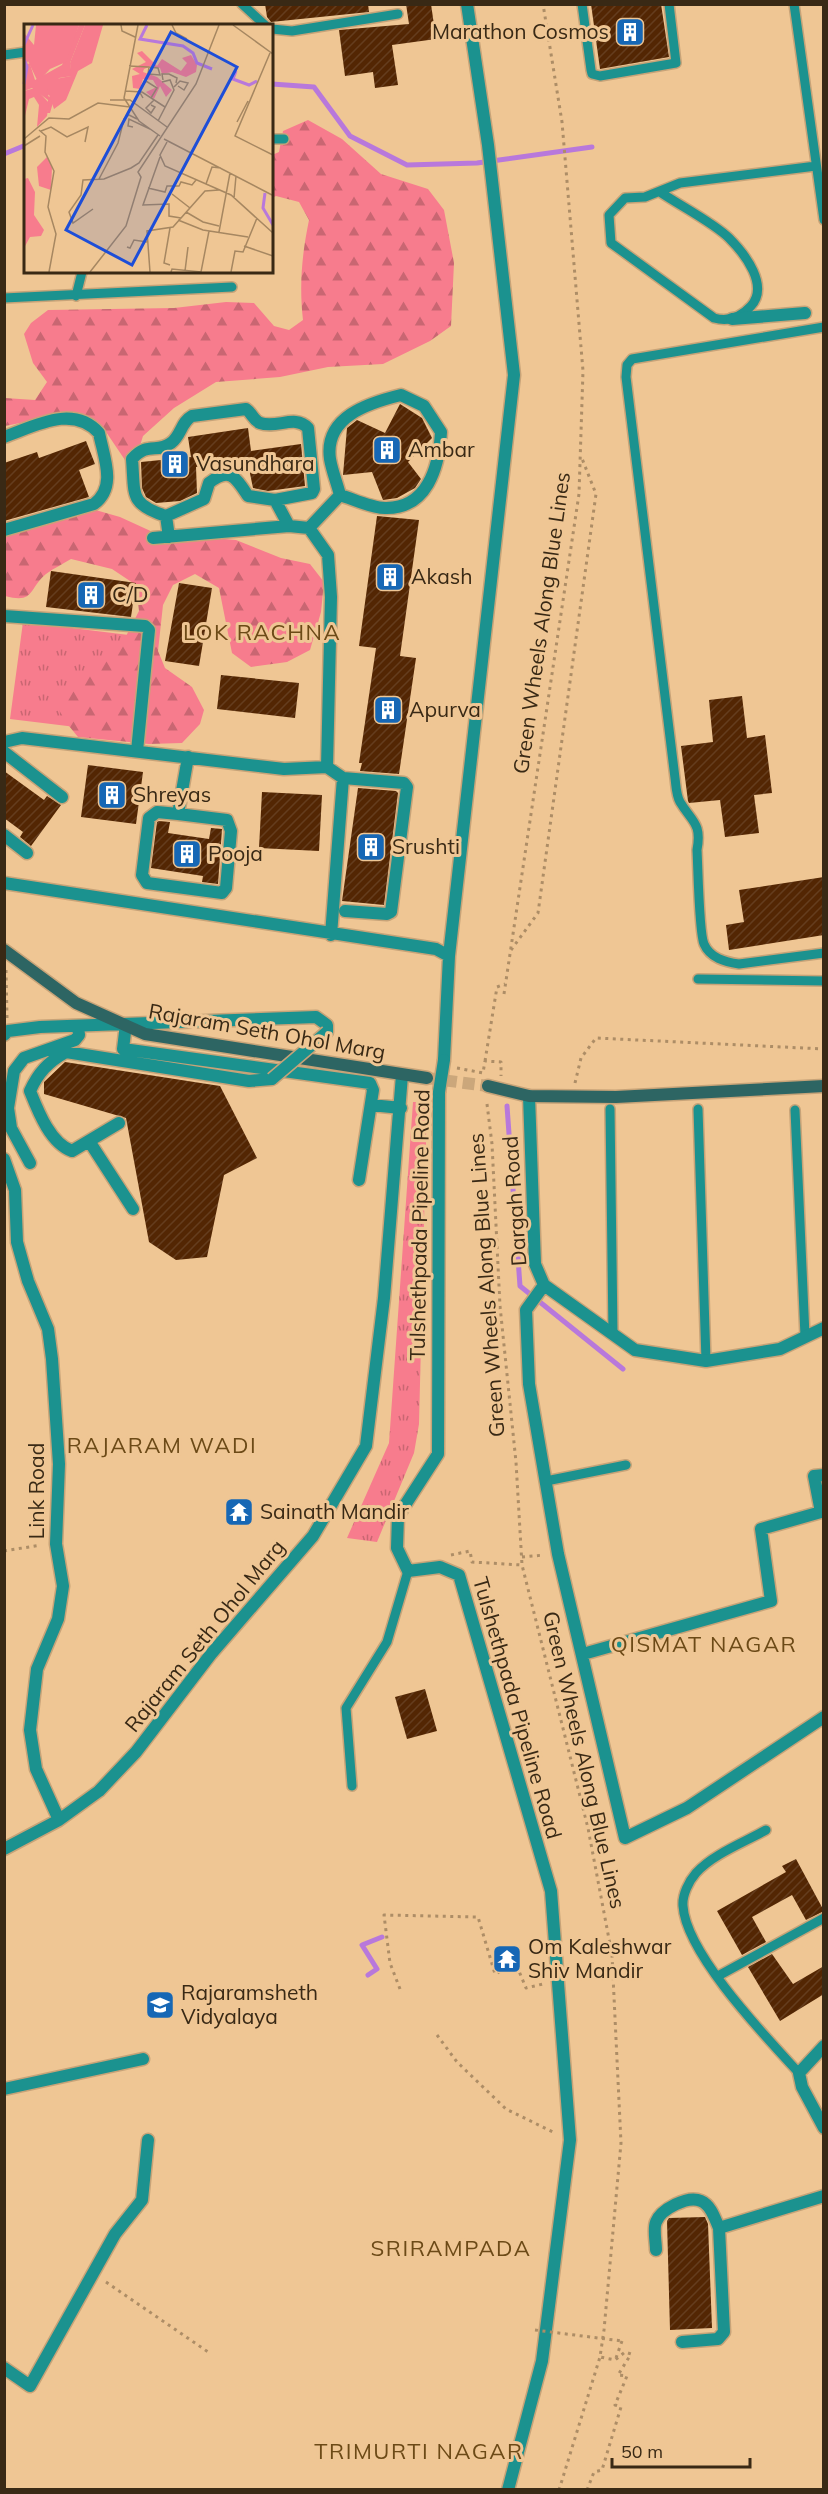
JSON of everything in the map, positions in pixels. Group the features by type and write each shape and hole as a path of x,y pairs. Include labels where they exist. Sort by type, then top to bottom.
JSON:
{"street":[{"name":"Tulshethpada Pipeline Road","path":"467,4 489,152 514,375 449,956 444,1060 439,1092 438,1454 398,1515 397,1548 408,1571 440,1567 459,1575 550,1891 570,2140 542,2361 508,2490"},
{"path":"732,320 805,313"},
{"path":"400,394 424,406 441,432 440,446 428,488 420,498 402,506 383,509 340,495 329,457 333,431 348,416 369,403 400,394"},
{"path":"246,409 256,422 265,424 298,421 308,428 314,489 312,493 275,500 248,496 231,474 225,474 209,483 204,499 166,516 144,509 139,503 135,496 132,459 147,447 163,448 170,444 186,419 192,416 246,409"},
{"path":"4,437 49,421 66,418 82,420 99,433 108,483 104,496 94,504 4,530"},
{"path":"309,528 340,495"},
{"path":"275,500 289,526"},
{"path":"166,516 169,537"},
{"path":"153,538 289,526 309,528 328,555 330,587 327,767"},
{"path":"4,616 145,626 149,630 137,751"},
{"path":"4,742 22,738 284,769 327,767 343,778 404,783 407,787 391,912 387,914 345,911"},
{"path":"4,752 62,797"},
{"path":"177,814 188,757"},
{"path":"332,934 343,778"},
{"path":"157,812 177,814 227,820 231,831 226,888 222,893 147,883 143,879 149,818 157,812"},
{"path":"4,835 27,853"},
{"path":"4,883 436,949 449,956"},
{"name":"Rajaram Seth Ohol Marg","path":"5,951 76,1003 145,1034 402,1076 427,1078"},
{"name":"Rajaram Seth Ohol Marg","path":"89,1141 72,1151 63,1148 39,1115 30,1091 37,1075 53,1059 66,1052 249,1081 272,1079 327,1032 327,1025 316,1017 126,1024"},
{"path":"6,1034 40,1027 126,1024 123,1049 366,1082 372,1085 374,1090 359,1180"},
{"path":"30,1163 11,1128 8,1108 14,1071 30,1055 75,1040 79,1035 78,1026"},
{"name":"Rajaram Seth Ohol Marg","path":"4,1849 59,1820 99,1791 136,1752 211,1654 313,1536 366,1446 384,1299 402,1076"},
{"path":"488,1086 529,1096 616,1098 824,1086"},
{"name":"Dargah Road","path":"529,1096 535,1264 542,1288 613,1333 635,1350 706,1361 780,1349 824,1328"},
{"path":"371,1105 400,1108"},
{"path":"118,1123 89,1141 133,1209"},
{"name":"Link Road","path":"4,1158 15,1190 17,1242 28,1281 48,1329 59,1464 56,1544 63,1586 58,1619 37,1670 30,1730 36,1769 59,1820"},
{"path":"542,1288 526,1310 529,1384 558,1554 625,1838 687,1808 824,1718"},
{"path":"583,1654 771,1601 761,1529 821,1512 814,1476 824,1475"},
{"path":"824,2046 799,2073 802,2086 824,2128"},
{"path":"4,2089 143,2059"},
{"path":"4,2368 30,2386 115,2234 142,2200 148,2140"},
{"path":"719,2228 824,2196"},
{"path":"656,2250 655,2223 660,2215 687,2200 701,2200 710,2208 719,2228 724,2332 718,2339 682,2342"}],"lane":[{"path":"242,4 264,24"},
{"path":"582,4 592,74 600,76 676,63 669,4"},
{"path":"794,4 824,220"},
{"path":"273,28 292,31 398,14"},
{"path":"4,55 24,52"},
{"path":"273,140 284,139"},
{"path":"660,192 729,238 757,278 758,296 749,308 732,320 714,318 611,243 609,215 625,198 645,197 680,183 816,166"},
{"path":"76,296 82,273"},
{"path":"4,298 232,287"},
{"path":"824,327 632,359 627,365 626,377 678,800 698,825 700,837 697,850 703,944 714,957 725,963 739,964 824,953"},
{"path":"699,979 824,981"},
{"path":"610,1109 613,1333"},
{"path":"698,1109 706,1361"},
{"path":"795,1110 805,1336"},
{"path":"546,1481 626,1465"},
{"path":"352,1786 346,1708 387,1642 408,1571"},
{"path":"766,1830 711,1861 697,1872 687,1887 683,1905 690,1933 735,2004 799,2073"},
{"path":"718,1976 824,1918"}],"path":[{"name":"Green Wheels Along Blue Lines","path":"504,994 579,494 583,370 562,122 543,4"},
{"path":"510,951 537,913 552,808 596,494 580,453"},
{"path":"5,951 6,1034"},
{"path":"444,1060 450,1066 483,1073 497,987 505,984"},
{"path":"572,1097 581,1058 596,1038 824,1049"},
{"path":"485,1061 501,1062 501,1090"},
{"name":"Green Wheels Along Blue Lines","path":"487,1104 492,1144 500,1306 516,1462 522,1565 588,1828 612,1955 621,2143 600,2358 559,2490"},
{"path":"4,1551 56,1544"},
{"path":"470,1551 472,1562 522,1565"},
{"path":"522,1557 558,1554"},
{"path":"400,1989 390,1963 384,1915 478,1917 495,1974 516,1964 526,1988"},
{"path":"437,2035 457,2062 506,2109 570,2140"},
{"path":"93,2273 211,2354"},
{"path":"535,2330 622,2341 615,2360"},
{"path":"587,2490 594,2472 602,2470 621,2408 615,2405 627,2376 618,2375 631,2354 625,2352 615,2360 600,2358"}],"green space":[{"path":"308,120 342,139 381,174 428,189 444,210 454,263 451,326 430,341 383,364 328,367 280,377 216,382 174,408 143,436 138,452 125,460 102,426 71,413 5,426 5,398 35,400 47,382 33,363 24,334 31,323 48,310 174,308 226,302 254,303 274,326 289,330 303,320 302,270 309,220 299,202 276,196 273,198 273,155 279,152 283,131"},
{"path":"92,509 120,517 155,533 236,540 281,558 310,564 324,582 321,612 310,650 287,662 251,667 232,653 219,588 195,574 173,585 163,605 158,651 165,668 192,687 204,710 200,724 182,743 149,744 78,737 60,715 59,697 124,640 139,611 136,585 112,569 71,559 46,574 26,597 5,596 4,534"},
{"path":"23,622 145,637 133,734 10,719"},
{"path":"413,1102 427,1102 419,1424 414,1453 377,1542 347,1538 389,1443"}],"building":[{"path":"265,4 368,4 369,12 271,22 267,17"},
{"path":"406,4 431,4 436,39 392,45 398,85 375,88 373,72 345,76 339,30 409,24"},
{"name":"Marathon Cosmos","path":"591,4 661,4 669,57 600,69"},
{"name":"Ambar","path":"400,404 422,418 432,438 408,462 421,479 415,488 397,498 383,500 372,472 343,475 347,428 357,420 385,433"},
{"name":"Vasundhara","path":"248,428 251,451 301,444 305,486 268,491 253,488 247,459 196,467 197,493 180,501 156,503 146,497 142,488 141,462 191,457 188,437"},
{"path":"86,441 95,464 79,470 89,497 4,521 4,463 37,452 39,458"},
{"path":"377,516 419,520 400,656 416,658 399,774 360,771 362,763 359,763 376,648 359,646"},
{"name":"C/D","path":"51,571 136,583 131,617 46,607"},
{"path":"179,583 212,588 199,666 165,661"},
{"path":"221,675 299,683 295,718 217,709"},
{"path":"742,696 747,738 765,735 772,793 754,795 759,833 725,837 720,800 689,803 688,801 681,746 713,742 709,700"},
{"name":"Shreyas","path":"88,765 143,772 136,824 81,817"},
{"path":"4,771 44,800 47,796 61,805 31,846 20,837 23,832 4,818"},
{"name":"Srushti","path":"358,788 398,793 384,905 342,901"},
{"path":"262,792 322,795 319,851 259,848"},
{"name":"Pooja","path":"157,822 170,822 168,833 209,839 211,828 222,829 218,884 202,882 203,876 151,868"},
{"path":"824,877 824,935 729,950 726,925 744,922 739,890"},
{"path":"65,1062 220,1086 257,1158 224,1175 207,1257 176,1260 149,1242 126,1118 44,1094 44,1082"},
{"path":"425,1689 437,1731 407,1739 395,1697"},
{"path":"796,1859 824,1911 806,1920 792,1895 752,1917 766,1942 742,1955 717,1911 786,1872 782,1866"},
{"path":"772,1954 793,1984 824,1966 824,1994 780,2021 748,1967"},
{"path":"705,2217 708,2224 712,2328 670,2330 667,2221 669,2218"}],"waterway":[{"path":"273,84 314,87 350,136 407,165 477,163 592,147"},
{"path":"4,154 24,146"},
{"path":"507,1106 520,1286 623,1369"},
{"path":"368,1975 377,1969 362,1945 382,1937"}],"tunnel":[{"path":"427,1078 488,1086"}],"place":[{"name":"Marathon Cosmos","path":"630,32"},
{"name":"Ambar","path":"387,450"},
{"name":"Vasundhara","path":"175,464"},
{"name":"Akash","path":"390,577"},
{"name":"C/D","path":"91,595"},
{"name":"Apurva","path":"388,710"},
{"name":"Shreyas","path":"112,795"},
{"name":"Srushti","path":"371,847"},
{"name":"Pooja","path":"187,854"},
{"name":"Sainath Mandir","path":"239,1512"},
{"name":"Om Kaleshwar Shiv Mandir","path":"507,1959"},
{"name":"Rajaramsheth Vidyalaya","path":"160,2005"}],"district":[{"name":"LOK RACHNA","path":"262,632"},
{"name":"RAJARAM WADI","path":"162,1445"},
{"name":"QISMAT NAGAR","path":"704,1644"},
{"name":"SRIRAMPADA","path":"451,2248"},
{"name":"TRIMURTI NAGAR","path":"419,2451"}]}
